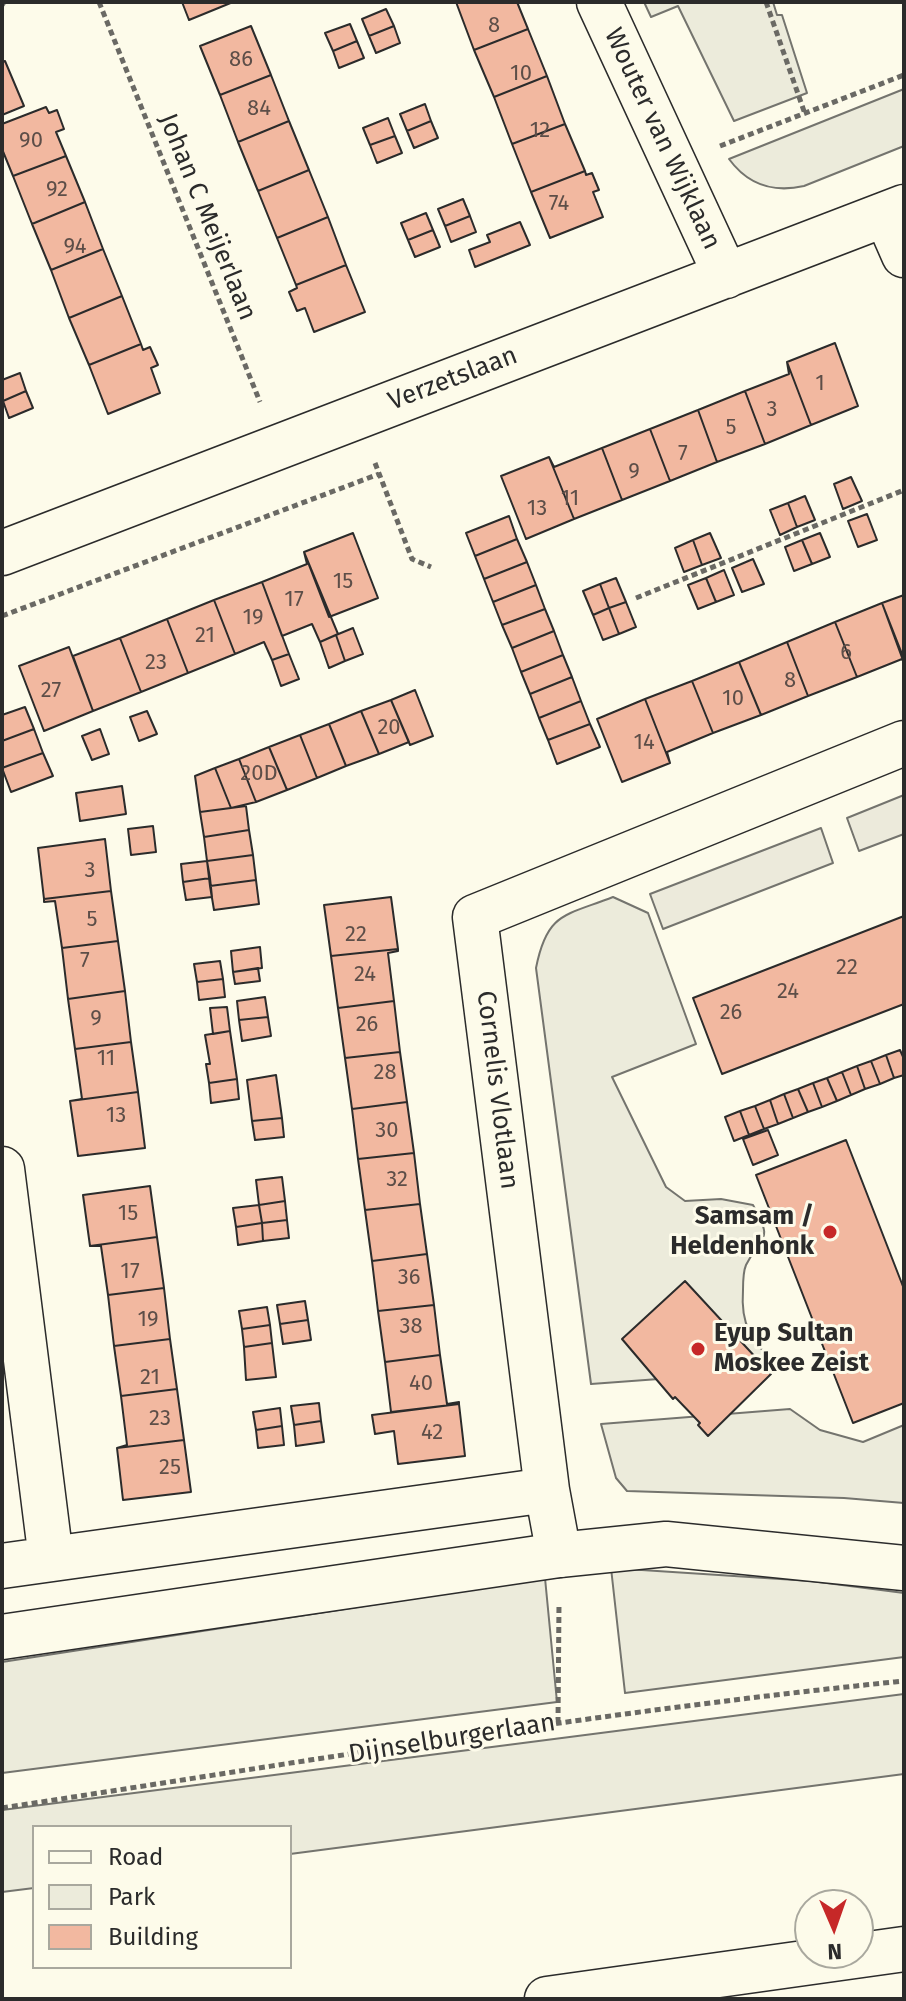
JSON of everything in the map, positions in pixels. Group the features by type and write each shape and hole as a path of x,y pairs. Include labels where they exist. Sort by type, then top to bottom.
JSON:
{"main road":[{"name":"Wouter van Wijklaan","path":"599,2 726,276"},
{"name":"Verzetslaan","path":"2,553 895,210"},
{"path":"895,210 904,255"},
{"name":"Cornelis Vlotlaan","path":"559,1555 547,1490 475,917 904,743"},
{"path":"2,1169 51,1559"},
{"path":"2,1566 547,1490"},
{"path":"2,1637 559,1555 666,1544 904,1568"},
{"path":"547,1999 904,1949"}],"path":[{"name":"Johan C Meijerlaan","path":"99,2 278,446"},
{"path":"766,2 805,114"},
{"path":"674,164 904,75"},
{"path":"356,416 412,559 431,567"},
{"path":"2,616 379,474"},
{"path":"636,598 904,490"},
{"path":"558,1723 559,1555"},
{"name":"Dijnselburgerlaan","path":"2,1808 558,1723 745,1697 904,1681"}],"green space":[{"path":"644,2 773,2 777,15 782,15 807,93 734,121 678,6 651,17"},
{"path":"904,89 904,146 804,186 782,188 762,185 744,175 729,159"},
{"path":"613,897 648,913 696,1044 612,1077 666,1187 685,1201 721,1199 753,1205 764,1232 744,1271 744,1316 751,1335 781,1370 591,1384 536,968 540,950 553,926 570,913"},
{"path":"790,1409 820,1430 863,1442 904,1425 904,1503 627,1491 616,1478 601,1424"},
{"path":"611,1568 811,1581 904,1593 904,1657 625,1693"},
{"path":"545,1578 557,1702 2,1773 2,1662"},
{"path":"904,1694 904,1774 292,1854 292,1825 32,1825 32,1888 2,1892 2,1810"}],"shaded area":[{"path":"904,795 904,834 859,851 847,818"},
{"path":"821,828 833,863 663,929 650,894"}],"building":[{"path":"182,2 233,2 189,20"},
{"path":"456,2 517,2 528,29 474,50"},
{"path":"386,9 394,26 369,36 362,19"},
{"path":"350,24 357,41 333,51 325,33"},
{"path":"251,26 271,75 220,95 200,46"},
{"path":"394,26 400,43 376,53 369,36"},
{"path":"528,29 547,76 494,97 474,50"},
{"path":"357,41 364,58 339,68 333,51"},
{"path":"5,61 24,106 2,115 2,62"},
{"path":"271,75 289,121 238,142 220,95"},
{"path":"547,76 565,124 512,144 494,97"},
{"path":"425,104 431,121 407,131 400,114"},
{"path":"46,107 49,113 57,110 64,129 56,132 66,156 13,176 2,149 2,124"},
{"path":"388,118 395,136 370,145 363,128"},
{"path":"289,121 309,170 258,191 238,142"},
{"path":"431,121 438,138 414,148 407,131"},
{"path":"565,124 585,171 531,192 512,144"},
{"path":"395,136 402,153 377,163 370,145"},
{"path":"66,156 85,202 32,224 13,176"},
{"path":"309,170 328,217 277,238 258,191"},
{"path":"585,171 586,175 592,173 599,190 593,192 603,217 550,238 531,192"},
{"path":"463,199 470,216 445,226 438,209"},
{"path":"85,202 103,249 51,270 32,224"},
{"path":"426,213 433,230 408,240 401,223"},
{"path":"470,216 476,232 451,242 445,226"},
{"path":"328,217 346,265 296,285 277,238"},
{"path":"520,222 530,245 475,267 469,250 490,242 487,235"},
{"path":"433,230 440,247 415,257 408,240"},
{"path":"103,249 122,296 69,318 51,270"},
{"path":"346,265 365,312 314,332 305,308 297,311 289,292 297,288 296,285"},
{"path":"122,296 141,344 89,365 69,318"},
{"path":"835,343 858,406 811,425 787,362"},
{"path":"141,344 143,350 150,347 158,365 151,368 160,393 108,414 89,365"},
{"path":"787,362 811,425 765,444 745,391 789,374"},
{"path":"20,373 26,391 3,401 2,380"},
{"path":"26,391 33,408 9,418 3,401"},
{"path":"745,391 765,444 717,462 698,410"},
{"path":"698,410 717,462 670,481 650,429"},
{"path":"650,429 670,481 622,500 602,448"},
{"path":"602,448 622,500 574,519 549,457 554,467"},
{"path":"549,457 574,519 526,539 501,476"},
{"path":"851,477 862,501 843,509 834,484"},
{"path":"805,496 815,520 797,527 788,503"},
{"path":"788,503 797,527 780,535 770,510"},
{"path":"867,514 877,540 858,547 848,521"},
{"path":"509,516 517,539 475,556 466,533"},
{"path":"353,533 378,598 329,617 304,552"},
{"path":"710,533 721,558 702,565 693,540"},
{"path":"820,533 830,557 812,564 802,540"},
{"path":"517,539 527,562 484,579 475,556"},
{"path":"693,540 702,565 684,572 675,548"},
{"path":"802,540 812,564 794,571 785,547"},
{"path":"304,552 338,634 320,642 312,624 282,636 262,582 307,564"},
{"path":"753,559 764,584 742,592 732,568"},
{"path":"527,562 536,585 493,602 484,579"},
{"path":"724,570 734,595 716,602 706,578"},
{"path":"616,578 626,602 609,608 600,584"},
{"path":"706,578 716,602 698,609 688,585"},
{"path":"262,582 289,654 272,660 264,642 235,654 214,600"},
{"path":"600,584 609,608 593,615 583,591"},
{"path":"536,585 545,609 502,625 493,602"},
{"path":"904,595 904,659 882,603"},
{"path":"214,600 235,654 188,673 167,619"},
{"path":"626,602 636,627 619,634 609,608"},
{"path":"882,603 904,663 902,659 857,677 835,622"},
{"path":"609,608 619,634 603,640 593,615"},
{"path":"545,609 554,631 512,648 502,625"},
{"path":"167,619 188,673 141,692 120,638"},
{"path":"835,622 857,677 808,696 787,642"},
{"path":"353,628 363,654 345,661 336,635"},
{"path":"554,631 563,655 521,672 512,648"},
{"path":"336,635 345,661 329,668 320,642"},
{"path":"120,638 141,692 93,711 73,656"},
{"path":"787,642 808,696 761,715 739,662"},
{"path":"69,647 93,711 44,731 19,666"},
{"path":"289,654 299,679 281,686 272,660"},
{"path":"563,655 572,677 530,694 521,672"},
{"path":"739,662 761,715 713,733 692,681"},
{"path":"572,677 581,701 539,718 530,694"},
{"path":"692,681 713,733 667,752 670,763 645,699"},
{"path":"415,690 433,736 410,745 391,700"},
{"path":"645,699 670,763 622,782 597,719"},
{"path":"391,700 409,742 379,754 361,711"},
{"path":"581,701 590,724 548,740 539,718"},
{"path":"25,707 34,729 2,741 2,715"},
{"path":"147,711 157,734 139,741 130,717"},
{"path":"361,711 379,754 346,766 329,724"},
{"path":"329,724 346,766 317,778 300,735"},
{"path":"590,724 600,747 557,764 548,740"},
{"path":"34,729 43,753 2,768 2,741"},
{"path":"100,729 109,754 92,760 82,736"},
{"path":"300,735 317,778 287,790 269,747"},
{"path":"269,747 287,790 256,802 239,759"},
{"path":"43,753 53,776 11,792 2,768"},
{"path":"239,759 256,802 231,808 215,768"},
{"path":"215,768 231,808 200,812 195,776"},
{"path":"122,786 126,814 80,821 76,793"},
{"path":"246,806 249,830 204,837 200,812"},
{"path":"153,826 156,852 131,855 128,829"},
{"path":"249,830 253,855 207,861 204,837"},
{"path":"105,839 111,891 44,899 38,848"},
{"path":"253,855 256,880 210,886 207,861"},
{"path":"207,861 210,878 183,882 181,864"},
{"path":"210,878 212,897 186,900 183,882"},
{"path":"256,880 259,904 214,910 210,886"},
{"path":"111,891 118,941 62,948 55,901 44,902 44,899"},
{"path":"391,897 398,949 331,956 324,905"},
{"path":"904,916 904,1004 722,1074 693,998"},
{"path":"118,941 125,991 68,999 62,948"},
{"path":"260,947 262,968 233,972 231,951"},
{"path":"398,949 388,953 394,1001 338,1008 331,956"},
{"path":"220,961 223,979 197,982 194,964"},
{"path":"258,968 260,981 235,984 233,972"},
{"path":"223,979 225,997 199,1000 197,982"},
{"path":"125,991 131,1042 75,1049 68,999"},
{"path":"265,997 268,1017 239,1020 237,1001"},
{"path":"394,1001 400,1052 345,1058 338,1008"},
{"path":"227,1007 230,1031 213,1034 210,1008"},
{"path":"268,1017 271,1036 242,1041 239,1020"},
{"path":"230,1031 237,1079 209,1083 206,1064 210,1064 205,1035"},
{"path":"131,1042 138,1092 70,1101 82,1099 75,1049"},
{"path":"900,1050 904,1059 904,1075 894,1078 886,1055"},
{"path":"400,1052 407,1102 352,1109 345,1058"},
{"path":"886,1055 894,1078 880,1084 871,1061"},
{"path":"871,1061 880,1084 865,1089 857,1066"},
{"path":"857,1066 865,1089 851,1095 842,1072"},
{"path":"842,1072 851,1095 837,1101 827,1078"},
{"path":"276,1075 282,1118 252,1121 247,1080"},
{"path":"827,1078 837,1101 822,1107 813,1083"},
{"path":"237,1079 239,1099 211,1103 209,1083"},
{"path":"813,1083 822,1107 808,1112 798,1089"},
{"path":"798,1089 808,1112 793,1118 784,1094"},
{"path":"138,1092 145,1148 78,1156 70,1101"},
{"path":"784,1094 793,1118 778,1124 770,1100"},
{"path":"770,1100 778,1124 764,1129 755,1106"},
{"path":"407,1102 414,1153 358,1159 352,1109"},
{"path":"755,1106 764,1129 749,1135 740,1111"},
{"path":"740,1111 749,1135 734,1141 725,1117"},
{"path":"282,1118 284,1137 255,1140 252,1121"},
{"path":"768,1130 778,1155 753,1165 743,1139"},
{"name":"Samsam / Heldenhonk","path":"846,1140 904,1289 904,1403 853,1423 756,1175"},
{"path":"414,1153 420,1204 365,1210 358,1159"},
{"path":"282,1177 285,1201 259,1205 256,1180"},
{"path":"150,1186 157,1237 90,1246 83,1195"},
{"path":"285,1201 287,1220 262,1223 259,1205"},
{"path":"420,1204 427,1254 372,1261 365,1210"},
{"path":"259,1205 262,1223 236,1227 233,1208"},
{"path":"287,1220 289,1238 263,1241 262,1223"},
{"path":"262,1223 263,1241 238,1245 236,1227"},
{"path":"157,1237 164,1288 108,1295 101,1246 90,1246"},
{"path":"427,1254 434,1305 378,1311 372,1261"},
{"path":"685,1281 771,1374 708,1436 698,1425 700,1423 675,1397 673,1399 622,1339"},
{"path":"164,1288 170,1339 114,1346 108,1295"},
{"path":"305,1301 308,1320 280,1324 277,1305"},
{"path":"434,1305 440,1355 385,1362 378,1311"},
{"path":"267,1307 270,1325 242,1329 239,1311"},
{"path":"308,1320 311,1340 283,1344 280,1324"},
{"path":"270,1325 272,1343 244,1347 242,1329"},
{"path":"170,1339 177,1389 121,1396 114,1346"},
{"path":"272,1343 276,1377 246,1380 244,1347"},
{"path":"440,1355 447,1404 459,1404 391,1412 385,1362"},
{"path":"177,1389 184,1440 117,1448 127,1445 121,1396"},
{"path":"319,1403 321,1421 294,1425 291,1406"},
{"path":"459,1404 465,1456 398,1464 394,1431 375,1434 372,1415"},
{"path":"280,1408 282,1426 256,1430 253,1412"},
{"path":"321,1421 324,1442 296,1446 294,1425"},
{"path":"282,1426 284,1445 258,1448 256,1430"},
{"path":"184,1440 191,1492 123,1500 117,1448"}],"place":[{"name":"Samsam / Heldenhonk","path":"830,1232"},
{"name":"Eyup Sultan Moskee Zeist","path":"698,1349"}]}
